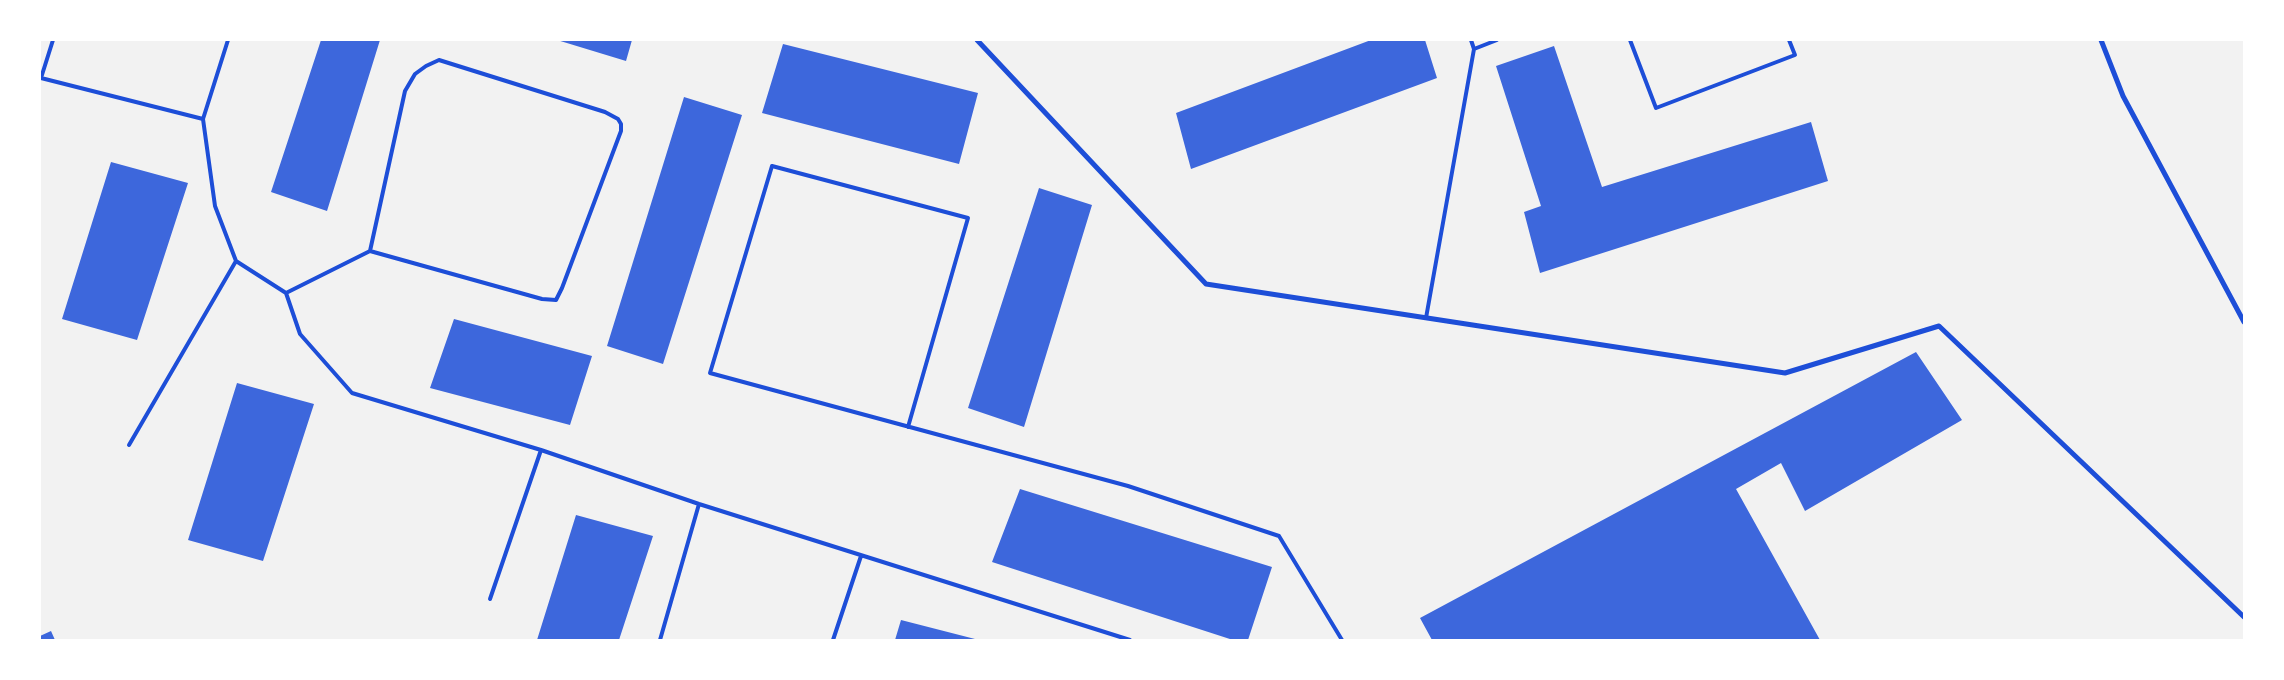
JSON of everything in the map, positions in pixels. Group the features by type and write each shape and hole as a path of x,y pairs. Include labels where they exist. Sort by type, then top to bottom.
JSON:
{"street":[{"path":"977,40 1206,284 1785,372 1939,326 2244,617"},
{"path":"2101,40 2123,96 2244,322"}],"lane":[{"path":"53,40 41,78 203,119"},
{"path":"228,40 203,119 215,206 236,261 286,293 300,334 352,394 541,450 699,504 1130,640"},
{"path":"1426,318 1474,49 1471,40"},
{"path":"1474,49 1497,40"},
{"path":"1630,40 1656,108 1795,55 1789,40"},
{"path":"286,293 370,251 542,299 556,300 621,132 621,124 618,119 605,112 439,60 426,66 415,74 405,91 370,251"},
{"path":"908,427 968,218 772,166 710,373 908,427 1128,486 1279,536 1342,640"},
{"path":"129,445 236,261"},
{"path":"490,599 541,450"},
{"path":"660,640 699,504"},
{"path":"833,640 861,556"}],"building":[{"path":"321,40 380,40 327,211 271,192"},
{"path":"557,40 632,40 626,61"},
{"path":"1371,40 1425,40 1437,78 1191,169 1176,113"},
{"path":"783,44 978,93 959,164 762,113"},
{"path":"1554,46 1602,187 1811,122 1828,181 1540,273 1524,212 1541,206 1496,66"},
{"path":"684,97 742,115 663,364 607,346"},
{"path":"111,162 188,183 137,340 62,319"},
{"path":"1039,188 1092,205 1024,427 968,408"},
{"path":"454,319 592,356 570,425 430,388"},
{"path":"1916,352 1962,420 1805,511 1781,463 1736,489 1820,640 1432,640 1420,618"},
{"path":"237,383 314,404 263,561 188,540"},
{"path":"1020,489 1272,567 1248,640 1233,640 992,562"},
{"path":"576,515 653,536 619,640 537,640"},
{"path":"901,620 975,639 975,640 895,640"},
{"path":"51,631 55,640 40,640 40,636"}]}
